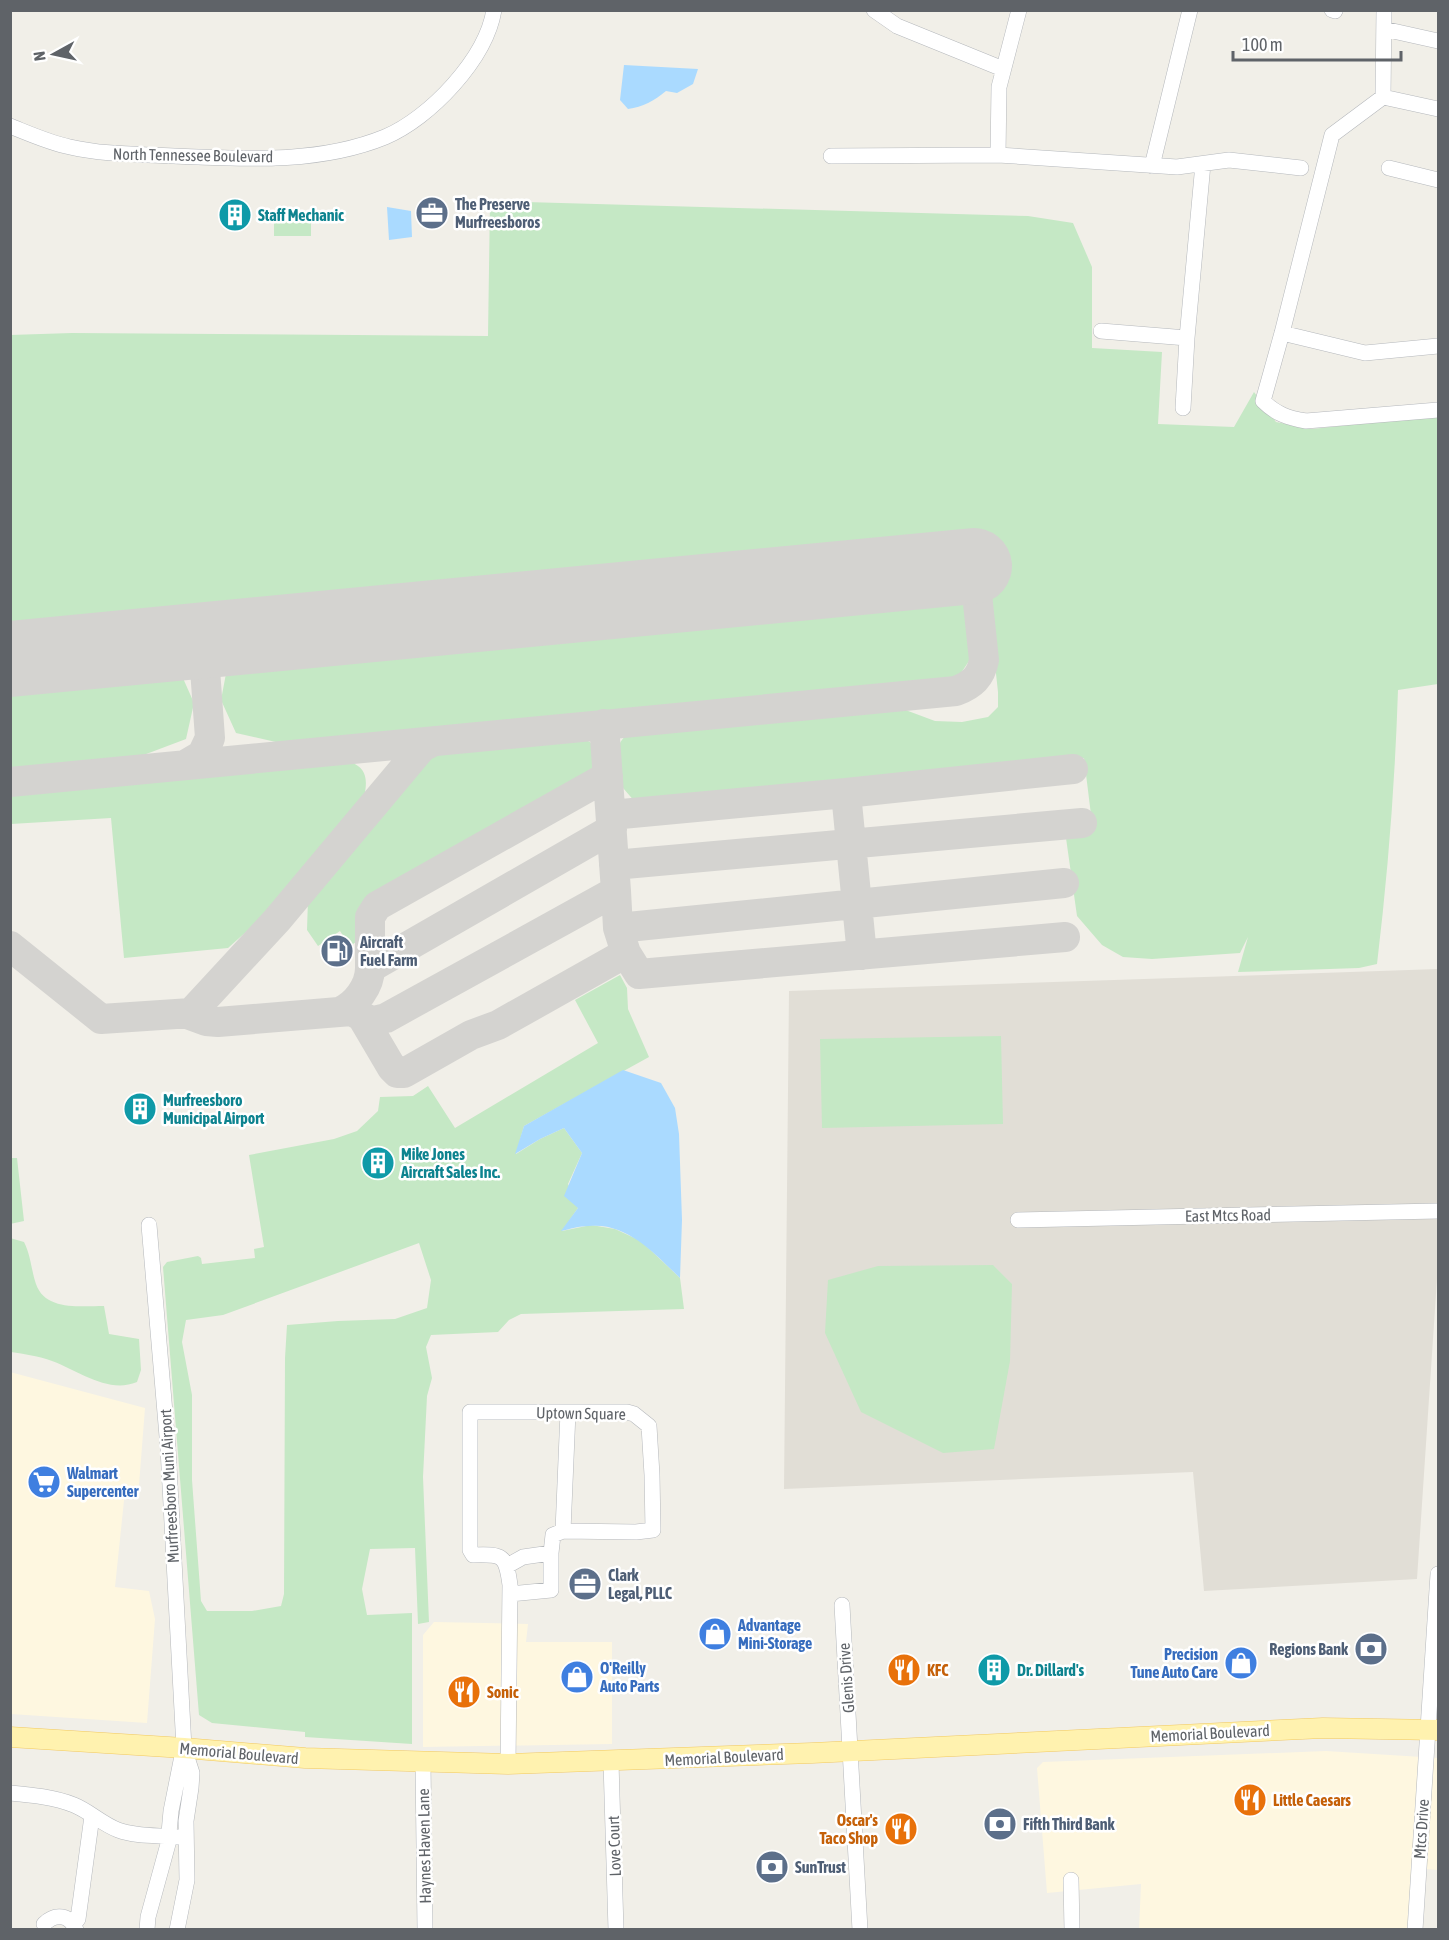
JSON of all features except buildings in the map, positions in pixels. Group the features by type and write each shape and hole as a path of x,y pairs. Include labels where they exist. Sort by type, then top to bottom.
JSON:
{"main road":[{"name":"Memorial Boulevard","path":"10,1737 305,1758 508,1764 611,1762 1323,1728 1433,1730"}],"street":[{"name":"North Tennessee Boulevard","path":"10,126 69,147 110,154 255,159 333,152 385,137 418,119 469,67 493,22 495,10"},
{"path":"874,10 897,26 1003,69"},
{"path":"998,155 999,87 1019,10"},
{"path":"1152,166 1190,10"},
{"path":"1383,97 1384,10"},
{"path":"1384,29 1438,41"},
{"path":"1438,109 1383,97 1332,135 1263,401 1287,417 1306,421 1438,410"},
{"path":"831,156 998,155 1177,167 1229,160 1301,168"},
{"path":"1183,408 1203,164"},
{"path":"1389,168 1438,180"},
{"path":"1101,331 1187,338"},
{"path":"1282,333 1365,353 1438,346"},
{"name":"East Mtcs Road","path":"1018,1220 1438,1211"},
{"name":"Murfreesboro Muni Airport","path":"149,1225 168,1448 184,1748"},
{"name":"Uptown Square","path":"507,1566 503,1558 496,1554 473,1555 470,1550 470,1412 627,1412 634,1414 649,1426 653,1530 636,1532 564,1531"},
{"path":"510,1594 551,1590 553,1535 564,1531 568,1412"},
{"path":"508,1764 510,1594 507,1566 523,1557 551,1553"},
{"name":"Mtcs Drive","path":"1415,1929 1433,1730 1438,1574"},
{"name":"Glenis Drive","path":"842,1605 860,1929"},
{"path":"147,1929 169,1836 171,1811 184,1748"},
{"path":"177,1929 187,1880 186,1821 192,1773 184,1748"},
{"name":"Haynes Haven Lane","path":"423,1762 425,1929"},
{"name":"Love Court","path":"611,1762 616,1929"},
{"path":"10,1794 54,1798 76,1805 119,1831 187,1838"},
{"path":"44,1924 53,1917 59,1916 65,1917 75,1927 92,1816"},
{"path":"1071,1880 1072,1929"}],"shaded area":[{"path":"1438,969 1438,1264 1417,1579 1204,1591 1193,1472 784,1489 789,991"},
{"path":"10,1372 145,1408 139,1485 125,1491 115,1587 149,1591 155,1619 147,1723 11,1714"},
{"path":"434,1622 528,1624 526,1642 612,1642 612,1744 423,1747 423,1635"},
{"path":"1326,1751 1438,1758 1438,1870 1411,1868 1409,1929 1139,1929 1141,1884 1047,1893 1037,1768 1043,1762"}],"green space":[{"path":"490,201 1028,216 1073,223 1092,267 1092,348 1162,352 1158,424 1234,427 1254,392 1276,422 1312,429 1438,415 1438,684 1398,690 1390,827 1377,964 1359,968 1238,972 1248,937 1240,953 1152,959 1123,957 1102,945 1077,916 1066,838 1070,833 1093,831 1084,758 636,803 617,781 618,748 625,737 641,729 892,705 935,721 962,722 988,717 998,707 998,692 981,536 516,584 11,632 10,335 72,333 488,336"},
{"path":"274,214 311,214 311,236 274,236"},
{"path":"951,592 968,607 975,652 957,679 848,692 289,745 236,733 221,700 228,663"},
{"path":"178,667 194,703 186,739 133,759 11,773 11,683"},
{"path":"576,735 590,742 597,752 595,766 586,777 366,900 362,938 350,946 340,931 318,946 307,930 308,899 424,759 435,752 449,748"},
{"path":"341,759 355,764 363,772 366,783 364,798 286,896 228,948 124,958 111,818 11,824 11,792"},
{"path":"620,975 627,988 628,1009 649,1057 524,1126 516,1154 564,1128 582,1153 568,1184 578,1208 562,1231 591,1225 615,1229 641,1241 680,1278 684,1309 521,1314 509,1320 498,1332 431,1335 426,1347 432,1378 427,1396 423,1477 429,1622 418,1624 415,1548 370,1549 362,1589 367,1615 412,1613 412,1744 305,1737 305,1732 212,1723 199,1715 163,1267 167,1262 198,1256 202,1264 255,1258 254,1249 264,1247 249,1155 334,1139 357,1131 378,1111 380,1097 413,1096 428,1086 455,1128 598,1043 575,1000","holes":["419,1243 431,1280 427,1308 395,1319 287,1325 284,1594 281,1606 252,1611 207,1611 201,1601 192,1480 192,1395 182,1342 186,1320 223,1315"]},
{"path":"1001,1036 1003,1124 822,1128 820,1039"},
{"path":"11,1158 17,1158 24,1221 10,1224"},
{"path":"10,1238 24,1242 36,1284 47,1299 65,1305 104,1306 109,1334 139,1339 141,1370 137,1382 126,1385 104,1383 47,1359 11,1352"},
{"path":"993,1265 1012,1284 1010,1361 994,1449 943,1453 861,1412 825,1333 828,1280 878,1266"}],"water":[{"path":"624,65 698,69 693,84 677,93 666,91 648,103 628,109 620,100"},
{"path":"387,207 411,211 412,237 389,240"},
{"path":"623,1070 661,1083 675,1108 679,1134 682,1220 680,1278 650,1250 628,1234 616,1229 589,1226 561,1231 578,1208 564,1196 582,1153 564,1128 515,1154 524,1126"}],"taxiway":[{"path":"10,782 956,691 975,680 984,660 974,566"},
{"path":"205,669 206,659 211,650 227,638"},
{"path":"163,644 189,649 198,656 205,669 210,738 202,755 185,765"},
{"path":"362,1017 373,1021 386,1018 616,891 604,724"},
{"path":"10,946 101,1019 191,1013 277,920 422,747 434,741"},
{"path":"611,815 1073,769"},
{"path":"370,968 370,917 377,906 608,776"},
{"path":"846,793 862,955"},
{"path":"614,865 1082,823"},
{"path":"612,829 370,968 368,981 361,994 351,1005 339,1012 352,1011 362,1017 392,1068 397,1073 404,1073 471,1035 498,1025 626,953 618,928 616,891"},
{"path":"618,928 1064,883"},
{"path":"626,953 639,974 1065,937"},
{"path":"187,1014 206,1021 218,1022 339,1012"}],"runway":[{"path":"10,659 974,566"}],"place":[{"name":"The Preserve Murfreesboros","path":"432,213"},
{"name":"Staff Mechanic","path":"235,215"},
{"name":"Aircraft Fuel Farm","path":"337,951"},
{"name":"Murfreesboro Municipal Airport","path":"140,1109"},
{"name":"Mike Jones Aircraft Sales Inc.","path":"378,1163"},
{"name":"Walmart Supercenter","path":"44,1482"},
{"name":"Clark Legal, PLLC","path":"585,1584"},
{"name":"Advantage Mini-Storage","path":"715,1634"},
{"name":"Regions Bank","path":"1371,1649"},
{"name":"Precision Tune Auto Care","path":"1241,1663"},
{"name":"KFC","path":"904,1670"},
{"name":"Dr. Dillard's","path":"994,1670"},
{"name":"O'Reilly Auto Parts","path":"577,1677"},
{"name":"Sonic","path":"464,1692"},
{"name":"Little Caesars","path":"1250,1800"},
{"name":"Fifth Third Bank","path":"1000,1824"},
{"name":"Oscar's Taco Shop","path":"901,1829"},
{"name":"SunTrust","path":"772,1867"}]}
